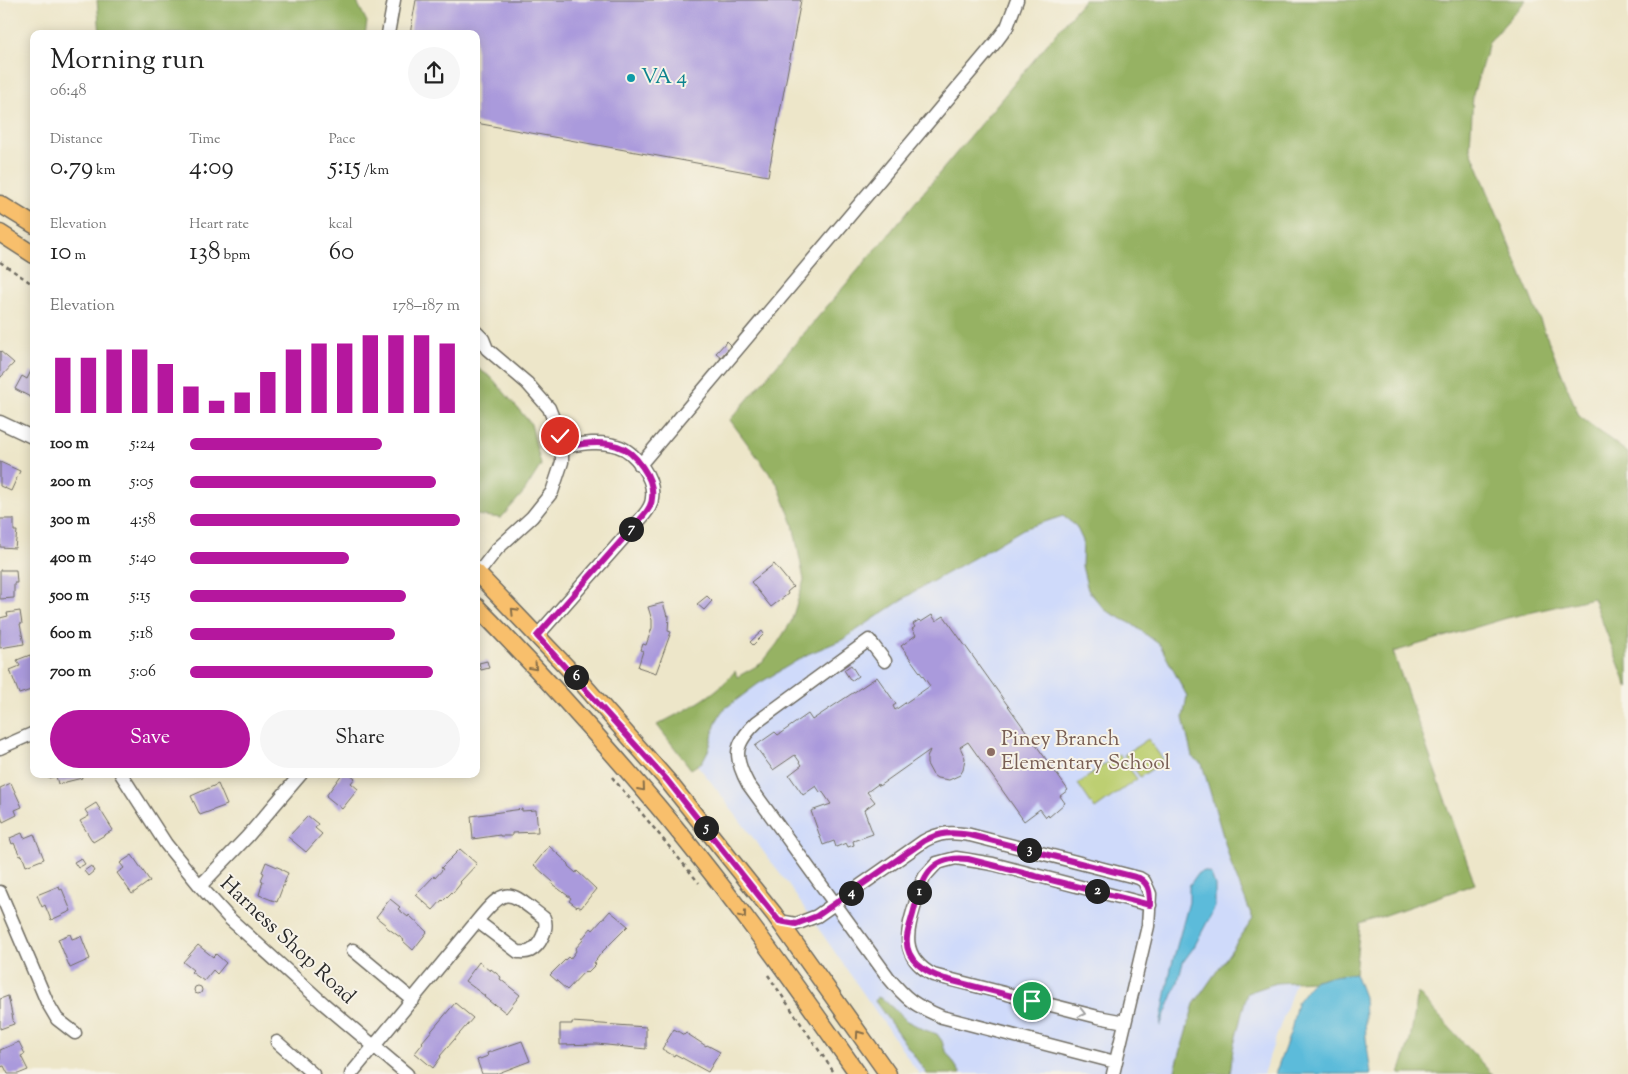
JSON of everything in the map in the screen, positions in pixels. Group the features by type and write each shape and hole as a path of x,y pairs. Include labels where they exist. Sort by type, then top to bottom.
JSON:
{"main road":[{"path":"0,204 30,223"},
{"path":"0,233 30,252"},
{"path":"480,577 537,636 667,780 779,921 888,1074"},
{"path":"480,610 645,791 780,964 858,1074"}],"street":[{"path":"389,30 394,0"},
{"path":"640,465 995,43 1007,27 1017,0"},
{"path":"480,336 483,339 481,348 527,382 549,408 560,436 562,448 562,462 552,492 532,517 497,549 480,570"},
{"path":"0,422 30,436"},
{"path":"537,636 649,508 652,500 652,486 640,465 625,449 616,446 583,444 562,448"},
{"path":"779,921 796,924 817,916 835,904 934,835 943,833 957,833 1139,878 1148,886 1150,905 1148,926 1114,1068 942,1017 920,1008 905,997 888,977 835,904 748,784 738,760 738,745 742,737 757,722 869,640 885,661"},
{"path":"0,748 30,734"},
{"name":"Harness Shop Road","path":"124,778 166,844 200,886 244,933 407,1074"},
{"path":"200,886 247,837 298,778"},
{"path":"1125,1022 933,975 922,969 912,957 908,949 907,937 921,884 925,876 937,864 956,858 992,864 1150,905"},
{"path":"0,892 47,1002 57,1018 75,1033"},
{"path":"351,1074 477,921 500,896 516,897 544,918 546,929 536,946 531,951 524,953 518,952 477,921"},
{"path":"354,950 413,1000"},
{"path":"277,1042 313,1074"}],"path":[{"path":"0,262 30,282"},
{"path":"609,774 701,886"},
{"path":"765,970 835,1074"}],"shaded area":[{"name":"Piney Branch Elementary School","path":"1239,384 1319,917 1263,1074 919,1074 787,883 711,782 663,723"}],"green space":[{"path":"97,0 356,0 367,22 366,30 100,30"},
{"path":"1084,0 1526,0 1489,42 1473,95 1470,148 1579,416 1628,453 1628,688 1593,598 1507,618 1393,652 1475,884 1360,924 1355,973 1313,981 1276,983 1247,993 1233,1049 1230,1074 1174,1074 1194,1004 1253,919 1232,867 1202,764 1192,757 1183,718 1187,696 1160,645 1132,624 1105,610 1088,590 1082,566 1083,541 1076,526 1063,516 1023,529 917,590 842,640 808,654 758,684 723,710 716,722 709,749 702,762 691,769 657,725 709,696 735,671 737,677 762,663 791,622 804,580 793,524 778,485 730,420 882,242"},
{"path":"480,370 492,378 531,424 541,465 524,492 501,518 480,515"},
{"path":"1148,739 1164,761 1140,777 1124,755"},
{"path":"1119,754 1137,779 1095,809 1078,784"},
{"path":"1418,993 1493,1074 1399,1074 1410,1040"},
{"path":"878,997 884,1000 907,1021 937,1034 961,1074 927,1074 875,1001"}],"water":[{"path":"1204,871 1211,874 1215,885 1215,907 1194,947 1183,962 1178,982 1160,1026 1171,968 1189,902 1189,886 1198,873"},
{"path":"1355,973 1364,997 1366,1038 1371,1074 1275,1074 1291,1031 1297,1002 1313,981"}],"building":[{"name":"VA 4","path":"416,0 801,0 768,176 480,124 480,30 411,30"},
{"path":"727,341 731,345 721,357 716,353"},
{"path":"0,351 14,363 0,378"},
{"path":"30,373 30,397 15,389 22,376 27,379"},
{"path":"0,462 20,471 11,491 0,486"},
{"path":"0,519 14,519 14,531 17,531 15,548 0,547"},
{"path":"774,564 793,587 787,592 788,594 771,607 751,582"},
{"path":"0,570 16,570 17,583 14,583 14,598 0,599"},
{"path":"707,596 712,601 704,610 697,604"},
{"path":"663,603 667,616 669,615 668,631 671,632 656,673 638,667 643,644 646,645 652,628 648,607"},
{"path":"20,611 22,624 20,624 24,644 0,648 0,618 8,616 7,613"},
{"path":"932,615 936,621 944,616 1068,790 1060,796 1065,803 1049,817 1048,815 1046,817 1040,809 1024,821 968,742 960,747 965,758 960,775 949,780 937,778 933,775 927,764 930,750 879,786 878,784 867,792 875,802 864,810 873,834 853,841 854,845 848,847 846,843 836,847 834,841 823,845 811,811 831,804 816,786 803,795 789,775 802,765 795,755 773,770 755,746 775,732 778,735 808,714 812,720 877,677 896,704 893,706 895,710 930,686 901,646 916,635 912,629 915,627 913,624 919,620 921,622"},
{"path":"762,631 764,634 753,645 750,642"},
{"path":"30,655 30,690 19,694 10,670 20,666 17,660"},
{"path":"487,661 489,668 481,670 480,663"},
{"path":"851,665 858,676 851,681 844,670"},
{"path":"56,778 82,778 58,784"},
{"path":"339,778 355,778 351,783 358,789 342,809 326,796"},
{"path":"11,783 22,807 15,810 17,815 3,822 0,814 0,788"},
{"path":"218,784 227,805 200,815 191,796"},
{"path":"96,803 113,830 93,842 80,821 89,816 85,810"},
{"path":"522,809 522,811 536,810 538,832 512,833 512,836 500,835 473,839 471,816"},
{"path":"308,816 318,824 315,828 322,834 306,852 288,837"},
{"path":"22,833 24,838 34,834 44,859 26,866 22,855 20,856 10,838"},
{"path":"549,846 569,864 568,866 576,873 577,871 596,889 581,908 569,901 571,898 552,884 553,882 534,865"},
{"path":"460,849 477,864 460,882 453,893 442,900 433,910 416,895 434,876 435,878 443,869 441,868"},
{"path":"132,855 150,881 132,894 117,873 124,868 120,863"},
{"path":"81,858 85,864 78,868 74,862"},
{"path":"266,862 288,873 277,902 259,895 263,881 261,880 264,873 262,872"},
{"path":"91,866 94,871 88,876 84,871"},
{"path":"59,886 71,911 51,920 45,905 42,907 37,895"},
{"path":"390,899 400,907 398,909 408,917 409,915 427,932 413,950 376,917"},
{"path":"610,911 628,926 601,953 594,963 596,964 587,973 585,971 567,990 550,975 568,957 570,959 591,928 593,930"},
{"path":"70,934 72,939 81,936 90,959 70,968 58,939"},
{"path":"198,945 213,957 216,954 226,963 217,974 213,970 204,981 191,972 193,970 183,962"},
{"path":"479,962 501,977 500,979 520,995 506,1013 465,981"},
{"path":"198,986 202,990 198,994 194,990"},
{"path":"8,996 14,1024 0,1029 0,999"},
{"path":"455,1003 473,1018 440,1056 433,1068 415,1053"},
{"path":"572,1022 646,1027 646,1049 597,1044 560,1045 560,1024 572,1024"},
{"path":"674,1029 684,1035 686,1033 706,1046 720,1052 708,1072 662,1049"},
{"path":"522,1041 530,1061 496,1074 482,1074 477,1060 488,1056 487,1053"},
{"path":"19,1042 25,1054 21,1056 28,1070 18,1074 8,1074 4,1066 0,1067 0,1050"}],"place":[{"name":"VA 4","path":"631,78"},
{"name":"Piney Branch Elementary School","path":"991,752"}],"route":[{"path":"560,436 562,448 583,444 608,444 625,449 640,465 650,482 653,492 649,508 644,515 537,636 581,682 667,780 779,921 796,924 817,916 924,841 934,835 943,833 970,835 1139,878 1144,881 1148,886 1150,894 1150,905 968,859 956,858 945,860 931,869 921,884 907,937 908,949 917,964 933,975 945,979 1032,1001"}]}
